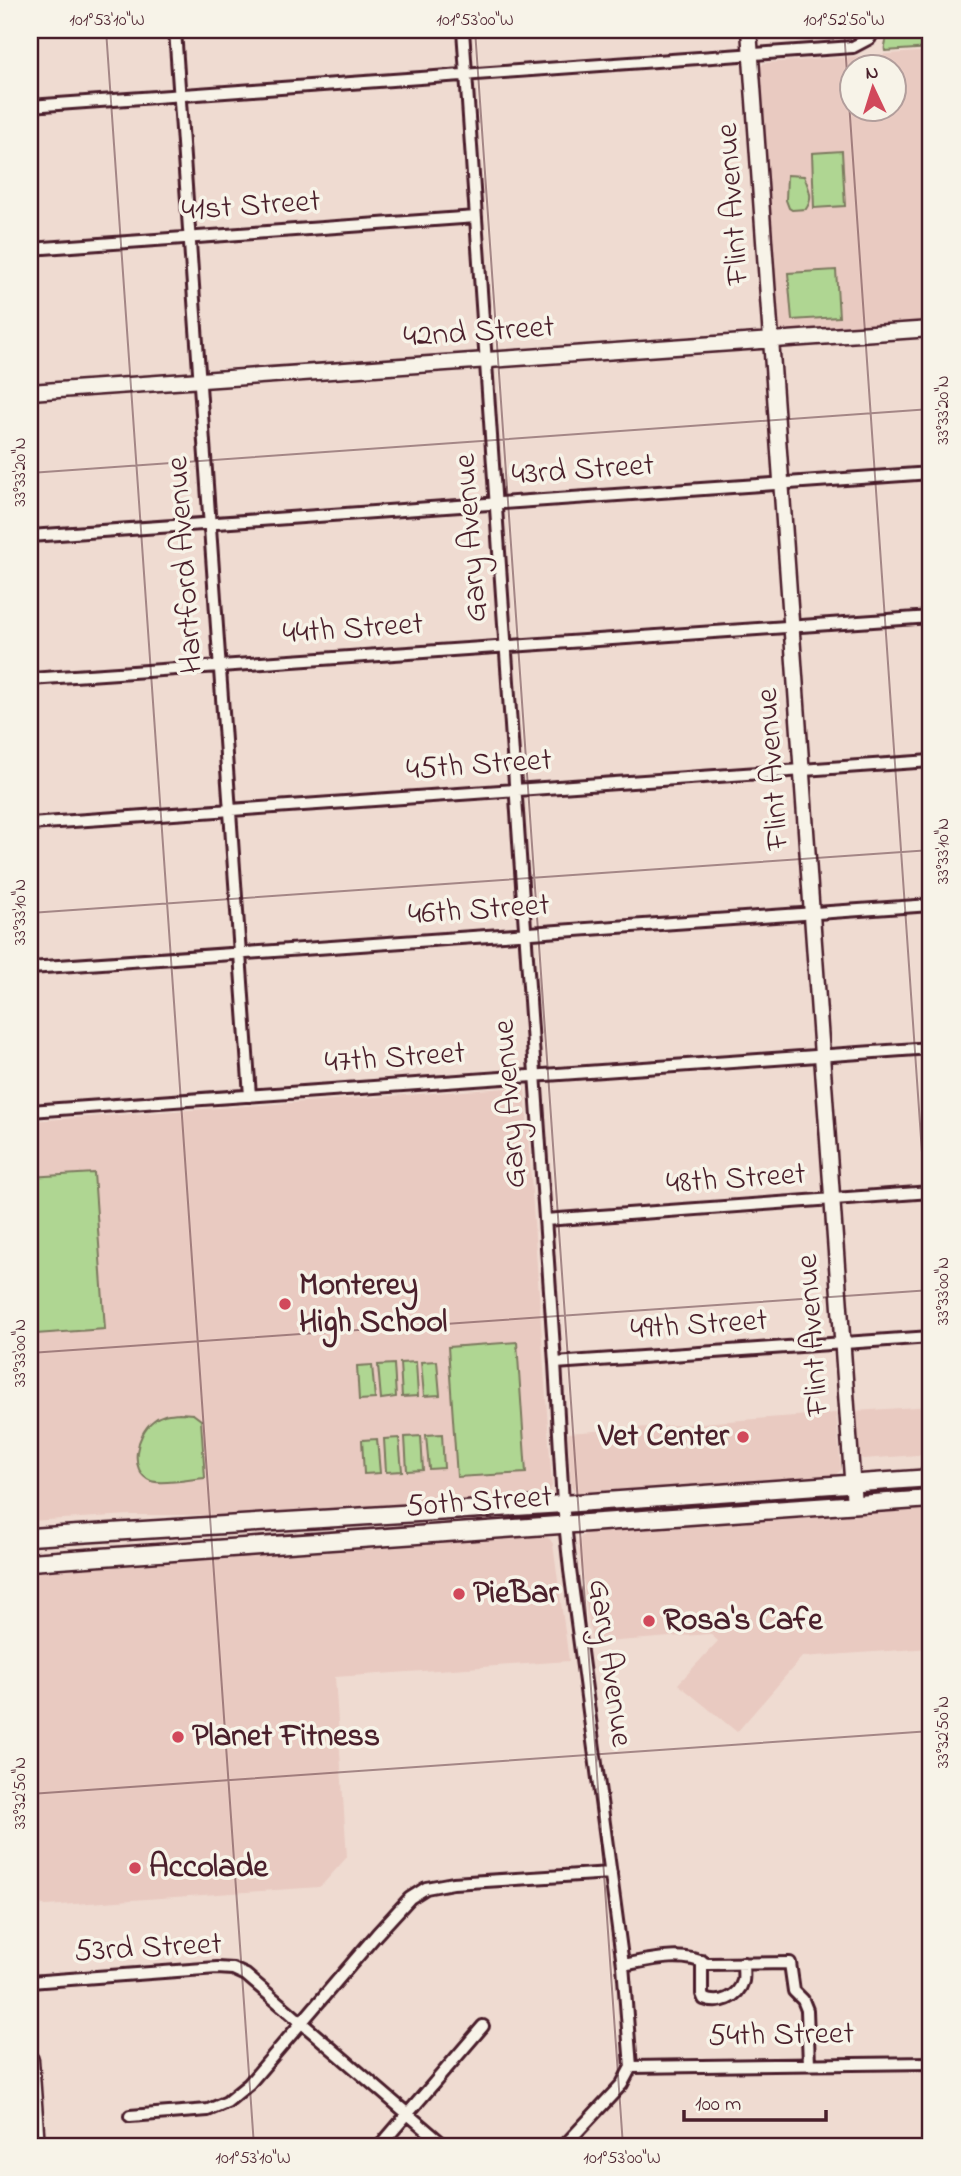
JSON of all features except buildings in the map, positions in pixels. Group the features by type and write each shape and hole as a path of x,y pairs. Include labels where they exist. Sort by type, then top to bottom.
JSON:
{"main road":[{"name":"50th Street","path":"30,1536 563,1504 931,1478"},
{"name":"50th Street","path":"30,1562 931,1499"},
{"path":"30,2060 36,2146"}],"street":[{"name":"Hartford Avenue","path":"174,30 250,1096"},
{"name":"Gary Avenue","path":"463,30 563,1504 623,1965 631,2067"},
{"name":"Flint Avenue","path":"749,30 854,1504"},
{"path":"30,106 853,47 870,37"},
{"name":"41st Street","path":"30,249 476,217"},
{"name":"42nd Street","path":"30,392 931,329"},
{"name":"43rd Street","path":"30,536 931,473"},
{"name":"44th Street","path":"30,679 931,617"},
{"name":"45th Street","path":"30,824 931,761"},
{"name":"46th Street","path":"30,968 931,905"},
{"name":"47th Street","path":"30,1111 931,1048"},
{"name":"48th Street","path":"545,1220 931,1192"},
{"name":"49th Street","path":"555,1363 931,1337"},
{"path":"130,2116 208,2110 227,2102 249,2084 377,1934 411,1898 426,1888 453,1883 611,1873"},
{"path":"623,1965 679,1957 695,1958 707,1964 790,1963 794,1991 803,2000 807,2010 809,2064"},
{"path":"702,1961 702,1994 708,2001 725,2001 730,1998 743,1983 743,1963"},
{"name":"53rd Street","path":"30,1982 233,1969 246,1975 445,2146"},
{"path":"380,2146 483,2026"},
{"name":"54th Street","path":"631,2067 931,2063"},
{"path":"564,2146 622,2084 631,2067"}],"shaded area":[{"path":"931,51 931,321 782,331 779,329 760,67 764,63 838,58 838,122 908,122 908,53"},
{"name":"Monterey High School","path":"520,1087 525,1090 552,1486 548,1494 543,1497 252,1515 130,1515 30,1521 30,1121"},
{"path":"931,1406 931,1454 863,1459 858,1456 855,1411"},
{"path":"836,1413 841,1470 834,1476 584,1494 571,1487 568,1433"},
{"path":"931,1508 931,1648 802,1657 737,1732 678,1684 718,1641 710,1634 592,1643 578,1545 579,1539 585,1533"},
{"path":"543,1535 553,1544 569,1661 335,1677 347,1857 319,1887 46,1906 37,1903 30,1788 30,1572 48,1568"}],"green space":[{"path":"886,30 931,30 931,48 885,51"},
{"path":"842,151 845,206 814,208 812,153"},
{"path":"787,175 804,176 810,197 806,209 789,208 786,200"},
{"path":"836,270 839,317 792,320 788,273"},
{"path":"94,1173 105,1329 36,1334 30,1252 30,1177"},
{"path":"517,1342 526,1473 457,1477 448,1347"},
{"path":"437,1361 440,1395 424,1396 421,1362"},
{"path":"416,1362 418,1396 402,1397 400,1363"},
{"path":"394,1364 396,1397 381,1399 378,1365"},
{"path":"372,1365 375,1399 359,1400 357,1366"},
{"path":"179,1413 193,1414 201,1420 205,1478 151,1481 139,1469 139,1443 147,1427 156,1419"},
{"path":"442,1434 444,1468 429,1469 426,1435"},
{"path":"421,1436 423,1470 407,1471 405,1437"},
{"path":"399,1438 402,1471 386,1472 384,1439"},
{"path":"377,1439 380,1473 364,1474 362,1440"}],"place":[{"name":"Monterey High School","path":"285,1304"},
{"name":"Vet Center","path":"743,1437"},
{"name":"PieBar","path":"459,1594"},
{"name":"Rosa's Cafe","path":"649,1621"},
{"name":"Planet Fitness","path":"178,1737"},
{"name":"Accolade","path":"135,1868"}]}
